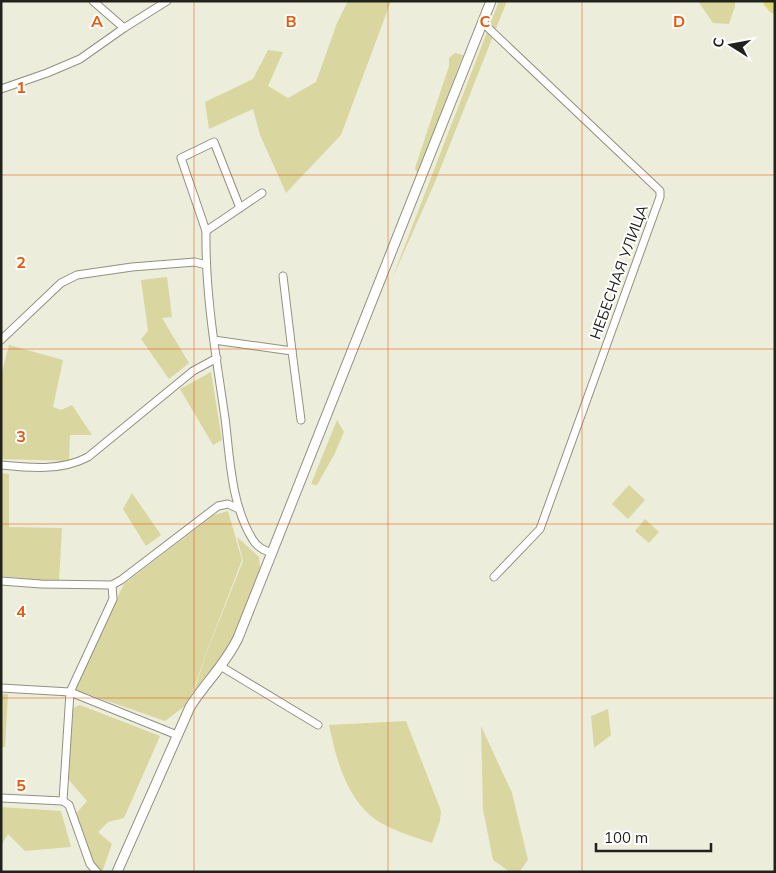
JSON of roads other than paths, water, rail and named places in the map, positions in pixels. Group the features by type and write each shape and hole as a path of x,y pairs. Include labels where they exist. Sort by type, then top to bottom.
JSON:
{"street":[{"path":"92,1 124,28"},
{"path":"1,89 80,59 167,1"},
{"path":"117,872 190,707 198,694 222,667 238,638 491,1"},
{"name":"НЕБЕСНАЯ УЛИЦА","path":"482,23 660,191 660,197 540,529 494,577"},
{"path":"240,208 214,142 181,158 206,231 206,264 216,358 239,509 253,541 259,547 271,553"},
{"path":"206,231 262,193"},
{"path":"2,340 61,283 77,275 132,267 195,262 206,264"},
{"path":"283,276 301,420"},
{"path":"214,340 292,351"},
{"path":"1,465 60,466 75,464 88,457 193,371 216,358"},
{"path":"1,581 40,584 112,585 218,506 228,504 239,509"},
{"path":"63,801 70,692 112,599 112,585"},
{"path":"222,667 318,725"},
{"path":"1,688 70,692 177,734"},
{"path":"1,798 63,801 69,805 90,864 97,872"}],"waterway":[{"path":"770,1 775,7"}]}
